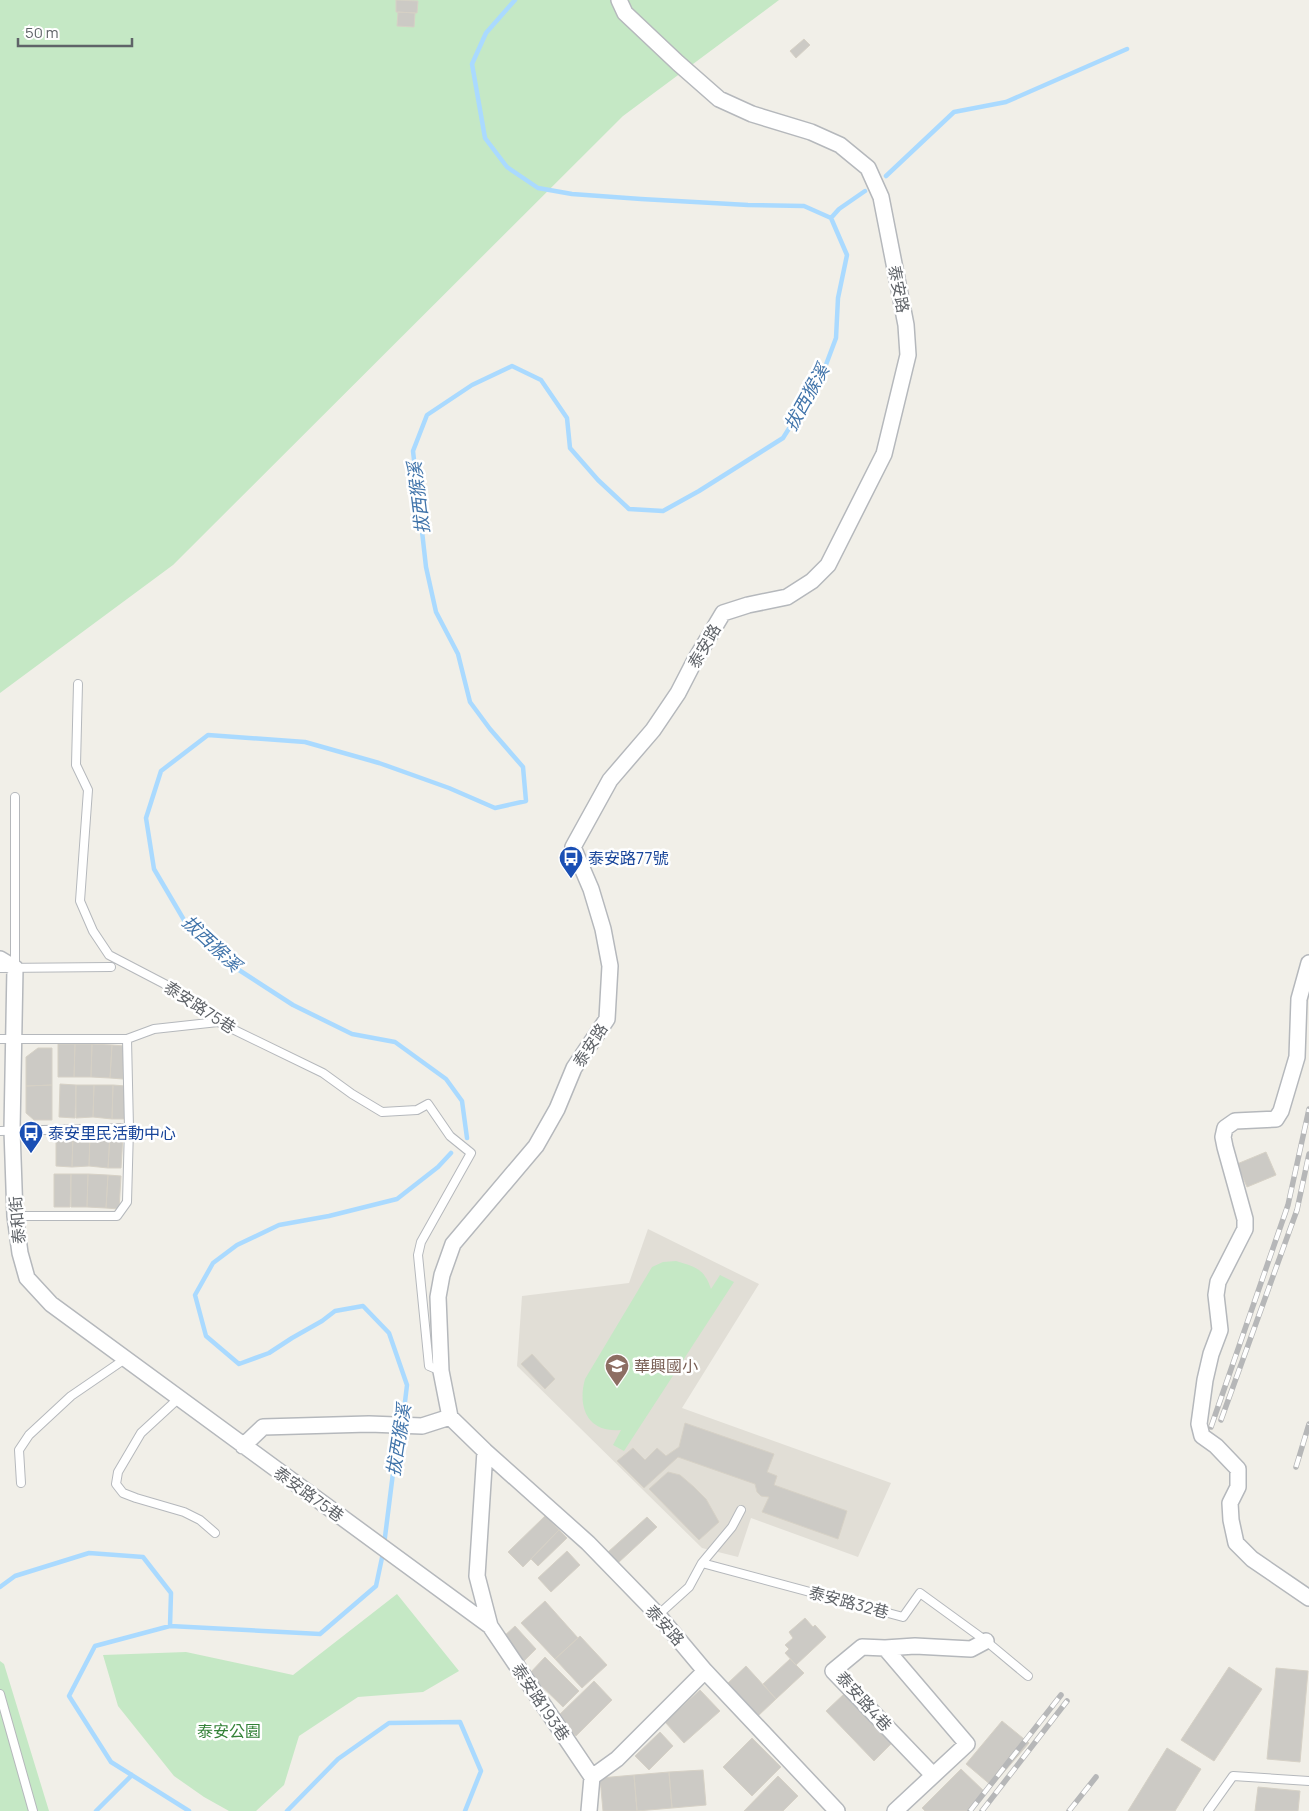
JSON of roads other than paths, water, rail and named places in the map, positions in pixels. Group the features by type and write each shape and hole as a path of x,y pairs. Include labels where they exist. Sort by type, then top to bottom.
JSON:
{"street":[{"name":"泰安路","path":"619,0 625,13 720,99 752,114 811,132 840,145 868,168 881,197 906,325 908,355 884,454 828,565 812,581 787,597 748,605 723,613 678,693 653,730 610,780 573,847 591,889 603,929 610,966 607,1019 574,1068 557,1110 536,1146 453,1244 442,1275 438,1297 441,1372 450,1417 485,1451 588,1543 658,1616 705,1671 837,1811"},
{"path":"0,959 7,968"},
{"path":"1309,963 1299,999 1297,1057 1281,1111 1276,1119 1235,1121 1225,1128 1223,1137 1245,1219 1245,1229 1218,1282 1216,1295 1220,1330 1211,1354 1198,1424 1202,1436 1216,1446 1238,1469 1238,1487 1230,1503 1230,1520 1236,1543 1252,1559 1309,1598"},
{"name":"泰和街","path":"7,968 6,1130 20,1253 27,1278 50,1304 243,1446"},
{"path":"243,1446 263,1427 369,1424 422,1426 450,1417"},
{"name":"泰安路75巷","path":"243,1446 490,1626"},
{"path":"485,1451 477,1576 490,1626"},
{"name":"泰安路193巷","path":"490,1626 592,1777"},
{"name":"泰安路4巷","path":"933,1775 833,1671 862,1647 915,1646 971,1649 986,1641"},
{"path":"885,1648 967,1744 895,1811"},
{"path":"589,1811 592,1777 617,1759 705,1671"}],"lane":[{"name":"泰安路75巷","path":"78,684 76,765 88,790 80,901 93,931 109,955 180,992 218,1022 323,1073 352,1094 382,1112 417,1110 428,1104 450,1136 471,1154"},
{"name":"泰和街","path":"7,968 15,797"},
{"path":"7,968 111,967"},
{"path":"7,1040 127,1039 154,1029 218,1022"},
{"path":"15,1216 117,1216 127,1202 129,1128 127,1039"},
{"path":"6,1130 129,1128"},
{"name":"泰安路","path":"441,1372 429,1366 418,1255 421,1242 471,1154"},
{"path":"21,1483 19,1450 29,1435 71,1396 125,1359"},
{"path":"179,1398 140,1433 118,1472 116,1484 123,1493 184,1512 200,1520 215,1533"},
{"path":"658,1616 689,1587 702,1563 732,1527 741,1510"},
{"name":"泰安路32巷","path":"702,1563 903,1617 920,1593 986,1641 1028,1676"},
{"path":"0,1694 33,1811"},
{"path":"1208,1811 1233,1776 1309,1781"}],"waterway":[{"name":"拔西猴溪","path":"467,1138 462,1101 446,1079 395,1042 352,1034 293,1005 239,970 184,920 154,869 146,818 161,771 208,735 305,742 379,763 449,788 495,808 526,801 523,767 490,729 470,702 458,654 436,612 426,567 413,451 427,415 472,385 512,366 541,380 567,418 570,448 598,480 629,509 663,511 699,491 783,438 821,378 836,338 838,298 847,255 831,218 804,206 748,205 572,194 538,188 507,167 485,138 472,64 486,33 515,0"},
{"path":"886,176 954,112 1006,102 1127,49"},
{"path":"831,218 839,209 865,191"},
{"name":"拔西猴溪","path":"384,1545 393,1473 399,1452 407,1385 389,1333 363,1306 335,1311 269,1353 239,1364 206,1336 195,1295 213,1263 237,1245 279,1225 329,1216 397,1199 438,1167 451,1153"},
{"path":"0,1587 15,1576 89,1553 143,1557 171,1593 170,1626"},
{"name":"拔西猴溪","path":"189,1811 111,1762 69,1696 95,1646 170,1626 320,1634 376,1586 383,1553"},
{"name":"拔西猴溪","path":"287,1811 338,1759 389,1723 460,1722 481,1771 465,1811"},
{"path":"96,1811 132,1775"}],"railway":[{"path":"1211,1427 1288,1205 1309,1109"},
{"path":"1221,1420 1297,1210 1309,1154"},
{"path":"1296,1467 1309,1424"},
{"path":"970,1811 1061,1695"},
{"path":"982,1811 1067,1701"},
{"path":"1069,1811 1096,1777"}],"place":[{"name":"泰安路77號","path":"571,879"},
{"name":"泰安里民活動中心","path":"31,1154"},
{"name":"華興國小","path":"617,1387"}],"park label":[{"name":"泰安公園","path":"229,1731"}]}
